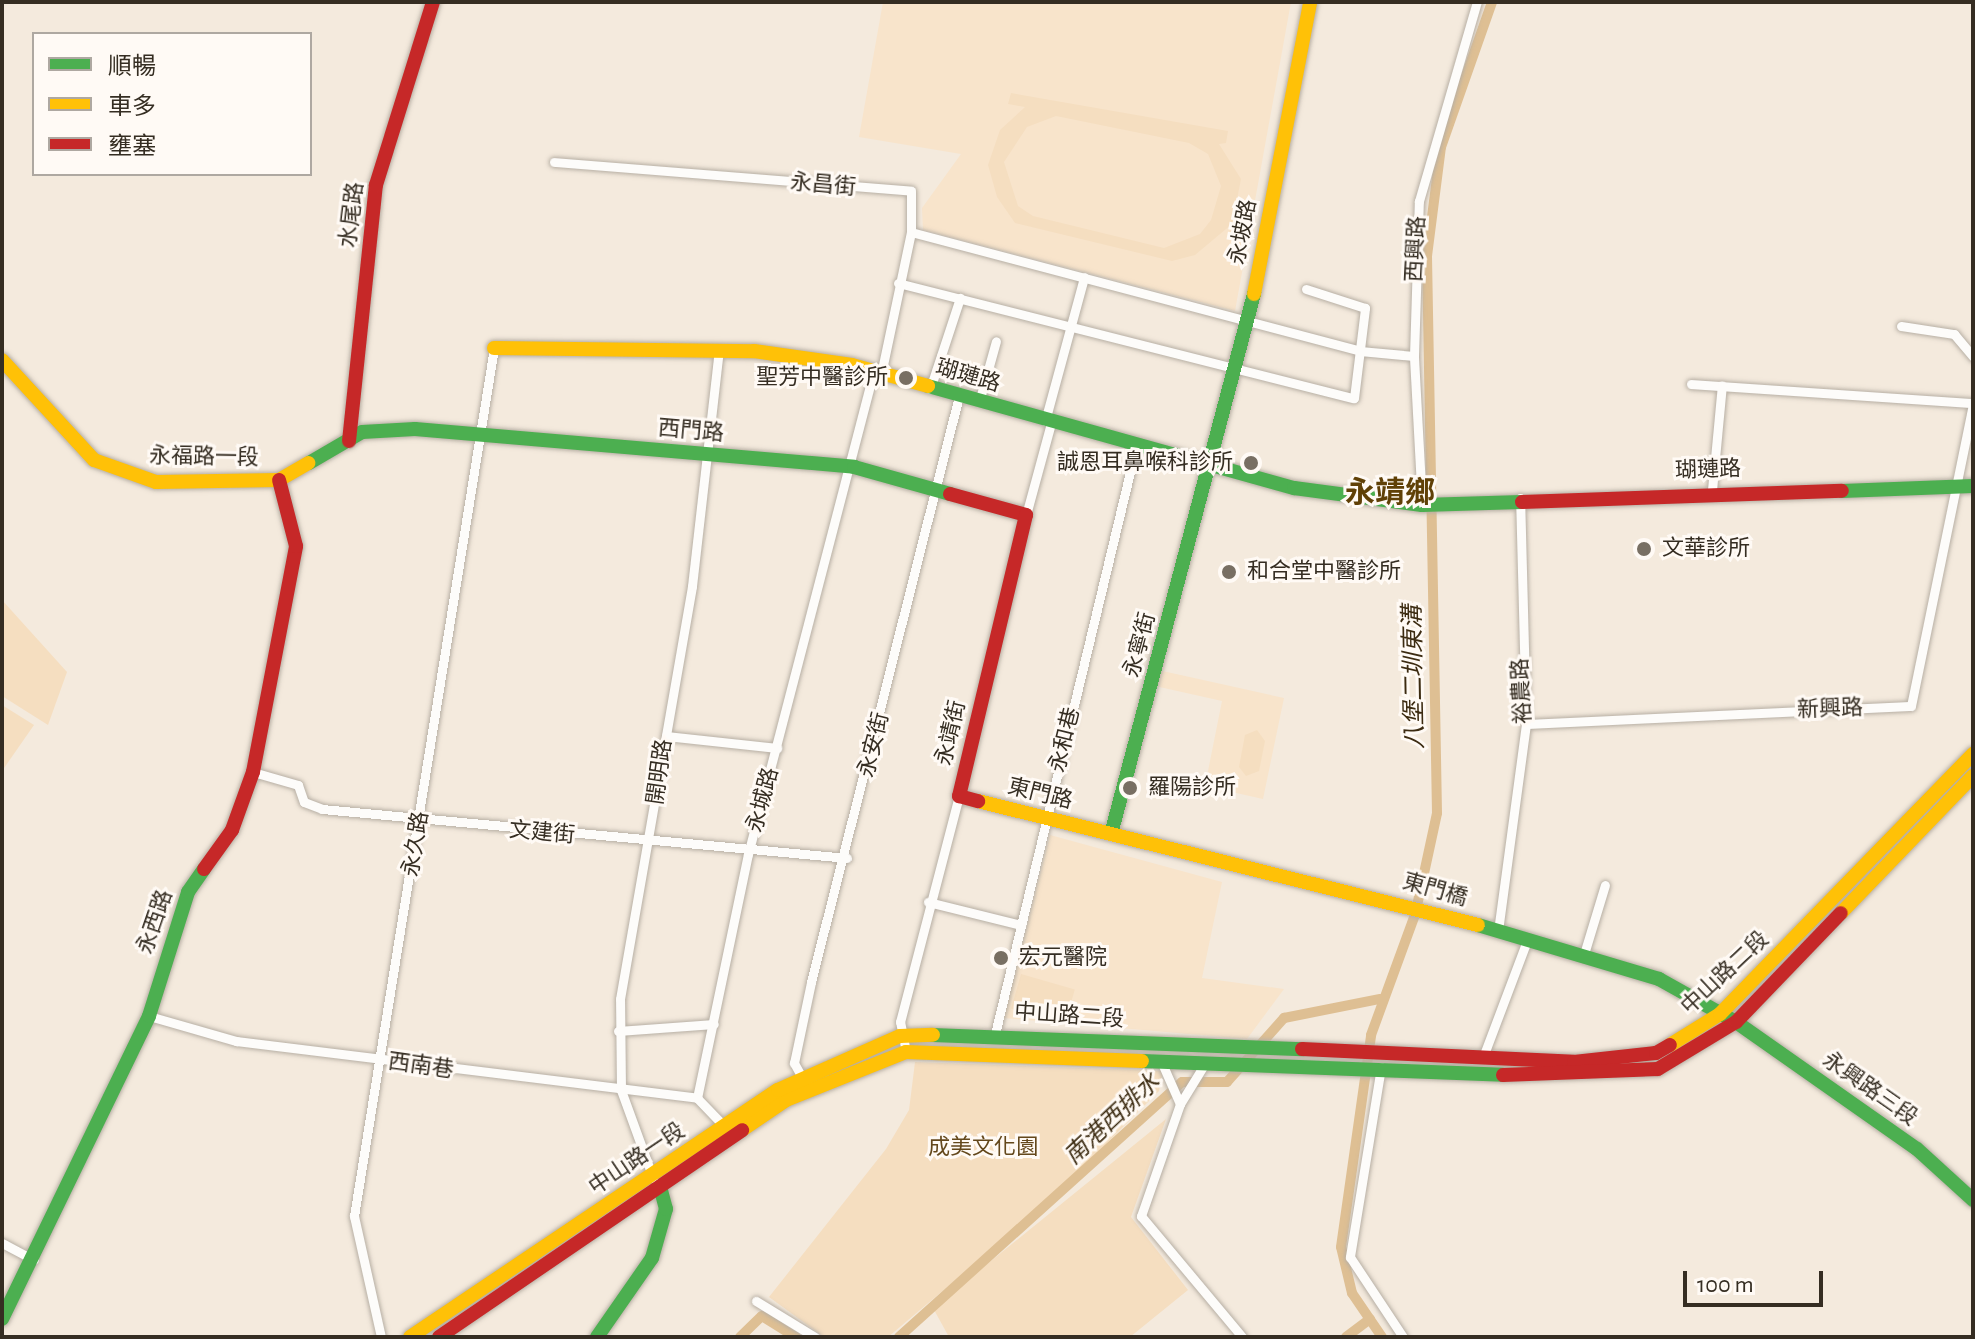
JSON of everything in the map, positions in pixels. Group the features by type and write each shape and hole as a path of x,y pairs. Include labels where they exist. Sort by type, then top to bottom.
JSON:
{"street":[{"name":"水尾路","path":"349,441 376,185 433,2"},
{"name":"永坡路","path":"1209,467 1248,323 1310,2"},
{"name":"西興路","path":"1422,505 1414,356 1419,201 1477,2"},
{"name":"永昌街","path":"554,162 911,191 911,232 878,370"},
{"path":"911,232 1360,351 1414,356"},
{"name":"永靖街","path":"900,1036 928,902 959,796 1084,277"},
{"path":"898,283 1354,398 1362,305 1306,289"},
{"path":"930,389 960,298"},
{"path":"1901,326 1954,334 1973,357"},
{"path":"979,402 996,341"},
{"name":"瑚璉路","path":"494,348 719,350 878,370 930,389 1209,467 1294,488 1422,505 1712,490 1973,486"},
{"name":"永久路","path":"381,1337 354,1216 494,348"},
{"name":"開明路","path":"656,1181 621,1090 618,1031 711,455 719,350"},
{"name":"永福路一段","path":"2,360 94,460 120,475 156,482 279,480 349,441"},
{"name":"永城路","path":"697,1098 748,854 878,370"},
{"path":"1691,384 1973,403 1952,486"},
{"path":"1712,490 1722,385"},
{"name":"永安街","path":"806,1084 794,1063 959,396"},
{"name":"西門路","path":"349,441 362,432 415,429 854,467 1026,515"},
{"name":"永和巷","path":"995,1034 1136,447"},
{"name":"永寧街","path":"1111,834 1209,467"},
{"name":"永西路","path":"2,1319 35,1261 149,1016 188,892 232,830 253,772 296,546 279,480"},
{"name":"新興路","path":"1526,724 1911,706 1952,486"},
{"name":"裕農路","path":"1498,931 1526,724 1520,498"},
{"path":"666,736 777,748"},
{"name":"中山路二段","path":"1382,1060 1483,1057 1632,1059 1656,1053 1720,1014 1973,754"},
{"name":"文建街","path":"253,772 298,785 304,802 322,809 748,854 795,850 847,858"},
{"name":"中山路二段","path":"1382,1060 1611,1077 1685,1058 1736,1022 1973,776"},
{"name":"東門路","path":"959,796 1111,834"},
{"name":"東門橋","path":"1111,834 1409,904 1584,954 1659,979 1736,1022"},
{"path":"1584,954 1605,885"},
{"path":"928,902 1021,925"},
{"path":"1483,1057 1528,938"},
{"name":"西南巷","path":"149,1016 236,1041 697,1098"},
{"name":"永興路三段","path":"1736,1022 1917,1149 1973,1200"},
{"path":"618,1031 714,1024"},
{"name":"中山路二段","path":"900,1036 995,1034 1357,1059"},
{"path":"900,1036 906,1052"},
{"name":"中山路一段","path":"439,1337 656,1181 724,1126 900,1036"},
{"name":"中山路二段","path":"906,1052 1161,1061 1256,1069 1357,1059"},
{"name":"中山路一段","path":"410,1337 806,1084 906,1052"},
{"path":"1357,1059 1382,1060 1350,1257 1403,1337"},
{"path":"1161,1061 1180,1104"},
{"path":"1204,1065 1180,1104 1141,1216 1242,1337"},
{"path":"697,1098 724,1126"},
{"path":"597,1337 652,1258 666,1209 656,1181"},
{"path":"2,1243 35,1261"},
{"path":"756,1301 815,1337"}],"shaded area":[{"path":"883,2 1291,2 1235,311 923,230 922,208 961,154 859,137"},
{"path":"1158,670 1284,698 1263,799 1205,786 1222,701 1155,686"},
{"path":"1050,835 1222,882 1202,978 1284,989 1247,1039 1004,1018"}],"green space":[{"path":"1011,93 1228,131 1226,143 1219,144 1241,179 1232,224 1195,255 1172,261 1015,223 997,197 988,165 1000,130 1025,107 1008,104","holes":["1056,116 1189,143 1208,154 1221,186 1211,220 1200,234 1164,248 1033,216 1018,206 1004,162 1027,127"]},
{"path":"2,600 67,672 48,725 2,696"},
{"path":"2,705 34,725 2,771"},
{"path":"1257,730 1265,741 1259,771 1246,776 1239,767 1245,735"},
{"path":"1021,974 1075,989 1065,1024 1011,1009"},
{"name":"成美文化園","path":"915,1062 1163,1071 1159,1091 1048,1202 888,1337 824,1337 769,1297 886,1149 909,1110"},
{"name":"成美文化園","path":"1166,1119 1131,1217 1188,1290 1130,1337 949,1337 933,1308"}],"waterway":[{"name":"八堡二圳東溝","path":"1382,1337 1352,1293 1341,1247 1371,1035 1415,915 1437,813 1427,256 1441,147 1492,2"},
{"name":"南港西排水","path":"899,1337 1182,1082 1227,1082 1284,1018 1380,999"},
{"name":"南港西排水","path":"740,1337 762,1316 796,1337"},
{"path":"1346,1337 1370,1319"}],"traffic: fast":[{"path":"1111,834 1254,294"},
{"path":"928,386 1294,488 1422,505 1522,502"},
{"path":"309,463 362,432 415,429 854,467 950,494"},
{"path":"1842,491 1973,486"},
{"path":"2,1319 149,1016 188,892 204,869"},
{"path":"1478,925 1659,979 1736,1022 1917,1149 1973,1200"},
{"path":"933,1035 1302,1049"},
{"path":"1142,1061 1503,1075"},
{"path":"597,1337 652,1258 666,1209 660,1187"}],"traffic: slow":[{"path":"1254,294 1310,2"},
{"path":"494,348 754,351 852,365 928,386"},
{"path":"2,360 94,460 156,482 279,480 309,463"},
{"path":"1670,1045 1720,1014 1973,754"},
{"path":"1841,913 1973,776"},
{"path":"978,801 1478,925"},
{"path":"410,1337 778,1090 900,1036 933,1035"},
{"path":"742,1130 786,1100 906,1052 1142,1061"}],"traffic: jam":[{"path":"349,441 376,185 433,2"},
{"path":"204,869 232,830 253,772 296,546 279,480"},
{"path":"1522,502 1842,491"},
{"path":"950,494 1026,515 959,796 978,801"},
{"path":"1503,1075 1658,1069 1736,1022 1841,913"},
{"path":"1302,1049 1574,1062 1656,1053 1670,1045"},
{"path":"439,1337 742,1130"}],"place":[{"name":"聖芳中醫診所","path":"906,378"},
{"name":"誠恩耳鼻喉科診所","path":"1251,463"},
{"name":"文華診所","path":"1644,549"},
{"name":"和合堂中醫診所","path":"1229,572"},
{"name":"羅陽診所","path":"1130,788"},
{"name":"宏元醫院","path":"1001,958"}],"district":[{"name":"永靖鄉","path":"1390,493"}]}
